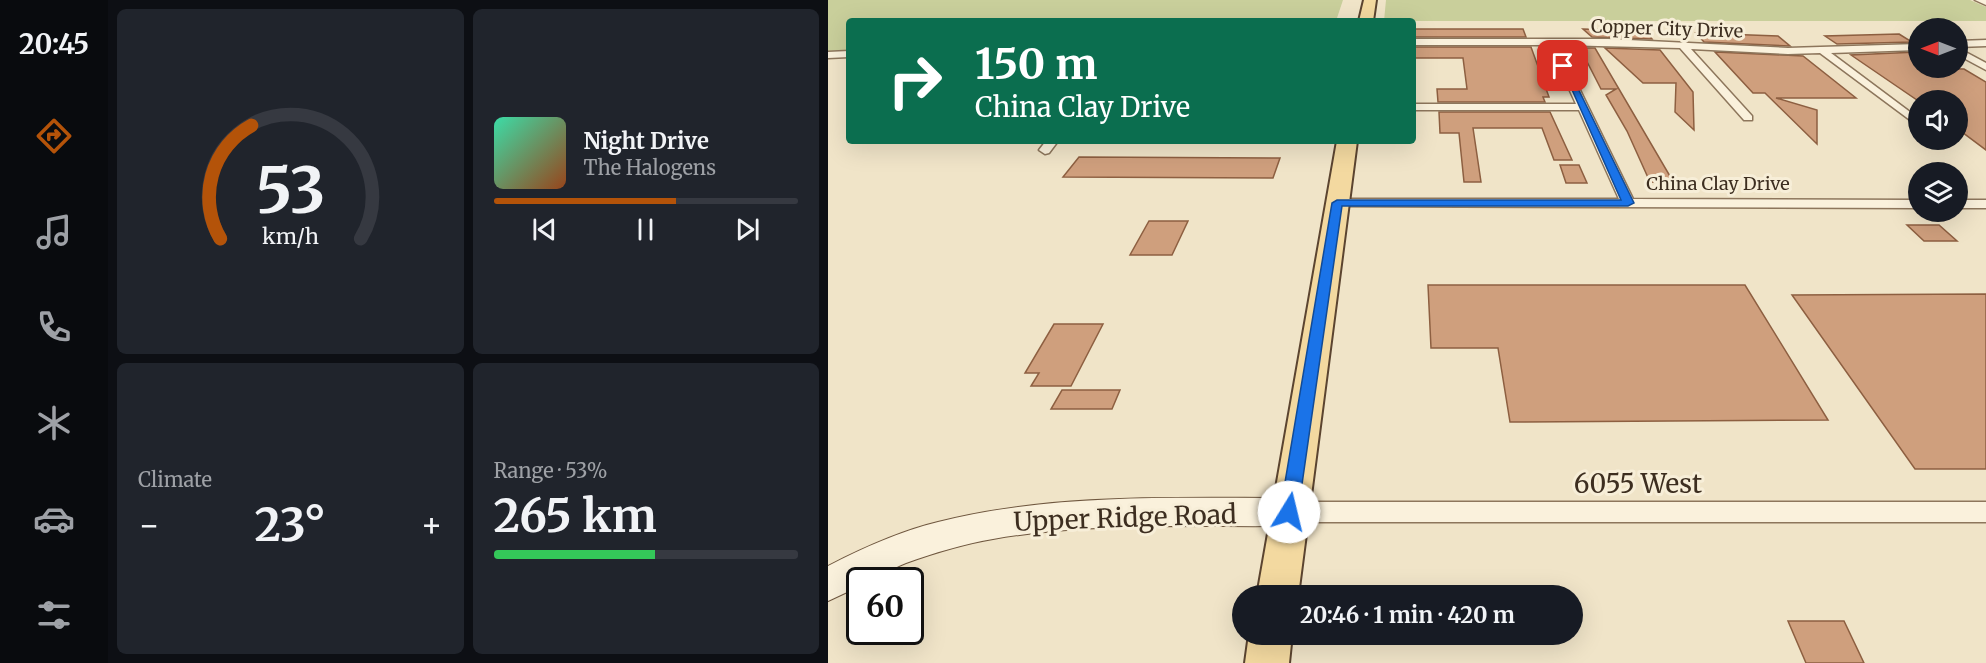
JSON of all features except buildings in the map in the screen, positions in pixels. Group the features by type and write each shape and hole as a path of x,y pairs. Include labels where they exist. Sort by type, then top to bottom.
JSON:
{"main road":[{"path":"1367,18 1370,0"},
{"path":"1279,585 1347,144"},
{"path":"1267,663 1269,645"}],"street":[{"path":"1979,0 1986,3"},
{"name":"Copper City Drive","path":"1416,42 1552,42 1823,51 1908,47"},
{"path":"1552,42 1628,203"},
{"path":"1968,44 1986,43"},
{"path":"1682,45 1748,118"},
{"path":"1823,51 1908,115"},
{"path":"828,55 846,54"},
{"path":"1968,57 1986,67"},
{"path":"1416,107 1583,107"},
{"name":"China Clay Drive","path":"1337,203 1908,204"},
{"path":"1968,204 1986,204"},
{"name":"6055 West","path":"1289,512 1986,512"},
{"name":"Upper Ridge Road","path":"828,584 909,545 969,528 1047,516 1289,512"}],"green space":[{"path":"828,0 1343,0 1337,18 846,18 846,50 828,51"},
{"path":"1386,0 1970,0 1986,7 1986,21 1968,21 1968,18 1908,18 1908,21 1416,21 1416,18 1384,18"}],"route":[{"path":"1289,512 1337,203 1628,203 1563,66"}]}
